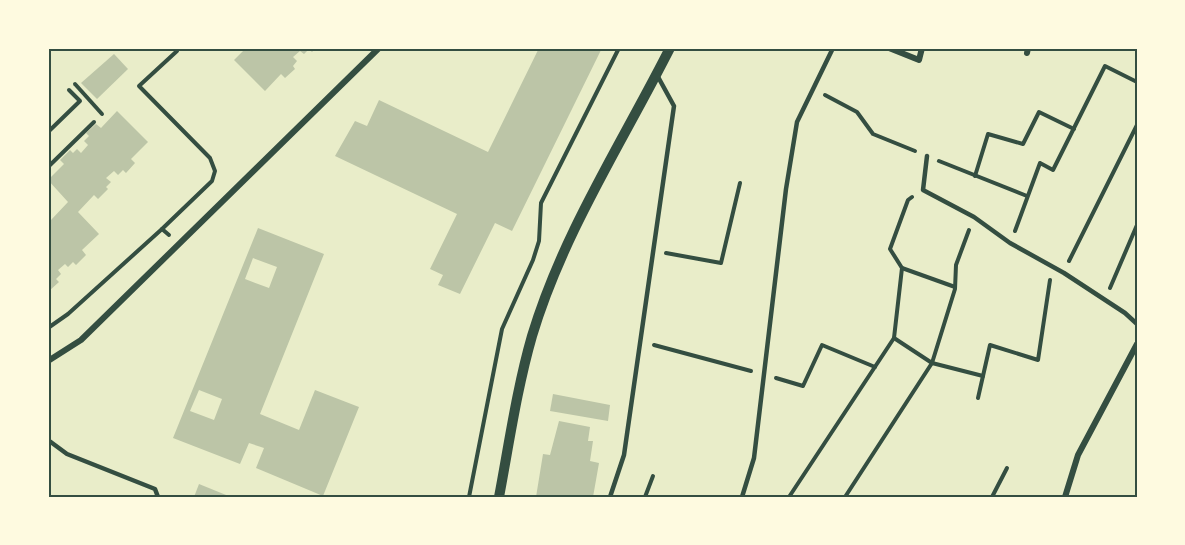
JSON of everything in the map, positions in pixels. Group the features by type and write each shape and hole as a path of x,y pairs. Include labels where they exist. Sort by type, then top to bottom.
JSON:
{"street":[{"path":"48,361 81,340 379,48"},
{"path":"499,497 532,336 582,212 670,48"},
{"path":"889,48 919,60 922,48"},
{"path":"1065,497 1078,455 1137,344"}],"lane":[{"path":"742,497 754,458 786,189 797,123 833,48"},
{"path":"610,497 624,455 674,106 657,74"},
{"path":"927,156 923,190 974,217 1010,243 1064,273 1137,324"},
{"path":"48,440 67,454 155,489 158,497"}],"path":[{"path":"48,328 68,314 212,181 215,171 210,158 139,86 177,51 174,48"},
{"path":"455,497 467,497 502,329 533,260 539,241 541,203 620,48"},
{"path":"1010,243 1040,163 1053,170 1105,66 1137,82"},
{"path":"75,84 102,114"},
{"path":"48,132 80,101 69,90"},
{"path":"975,176 988,134 1023,144 1039,112 1074,129"},
{"path":"48,167 94,122"},
{"path":"978,398 990,345 1038,360 1050,279 1064,273 1137,125"},
{"path":"653,251 721,263 740,183"},
{"path":"789,497 894,338 902,268 890,249 908,200 923,190"},
{"path":"845,497 932,363 955,286 956,265 974,217"},
{"path":"1105,300 1137,225"},
{"path":"162,229 179,244"},
{"path":"902,268 955,286"},
{"path":"894,338 932,363 983,376"},
{"path":"992,497 1007,468"},
{"path":"645,497 652,476"}],"building":[{"path":"246,48 316,48 312,52 309,49 304,54 300,51 293,57 297,61 293,66 295,69 285,78 281,74 265,91 234,60"},
{"path":"539,48 602,48 512,231 495,223 460,294 438,285 443,275 430,269 457,214 335,156 355,121 367,126 379,100 488,152"},
{"path":"114,54 128,69 97,99 81,83"},
{"path":"117,111 148,142 131,159 135,163 126,173 123,170 118,175 114,171 106,178 111,182 106,187 108,189 98,199 94,195 78,212 99,234 82,250 86,255 76,265 73,262 68,267 65,264 58,270 61,274 56,279 59,282 49,291 48,217 51,220 68,202 48,180 64,164 60,160 70,150 73,153 77,149 81,153 88,145 84,141 89,136 86,133 96,124 101,128"},
{"path":"258,228 324,254 260,414 299,430 315,390 359,407 323,496 256,468 264,448 249,443 240,464 173,438","holes":["253,258 277,267 269,288 245,279","199,390 222,399 214,420 190,411"]},
{"path":"553,394 610,405 608,421 550,411"},
{"path":"559,421 590,427 588,441 593,441 590,461 599,463 593,497 536,497 543,454 550,455"},
{"path":"199,484 231,497 194,497"}]}
